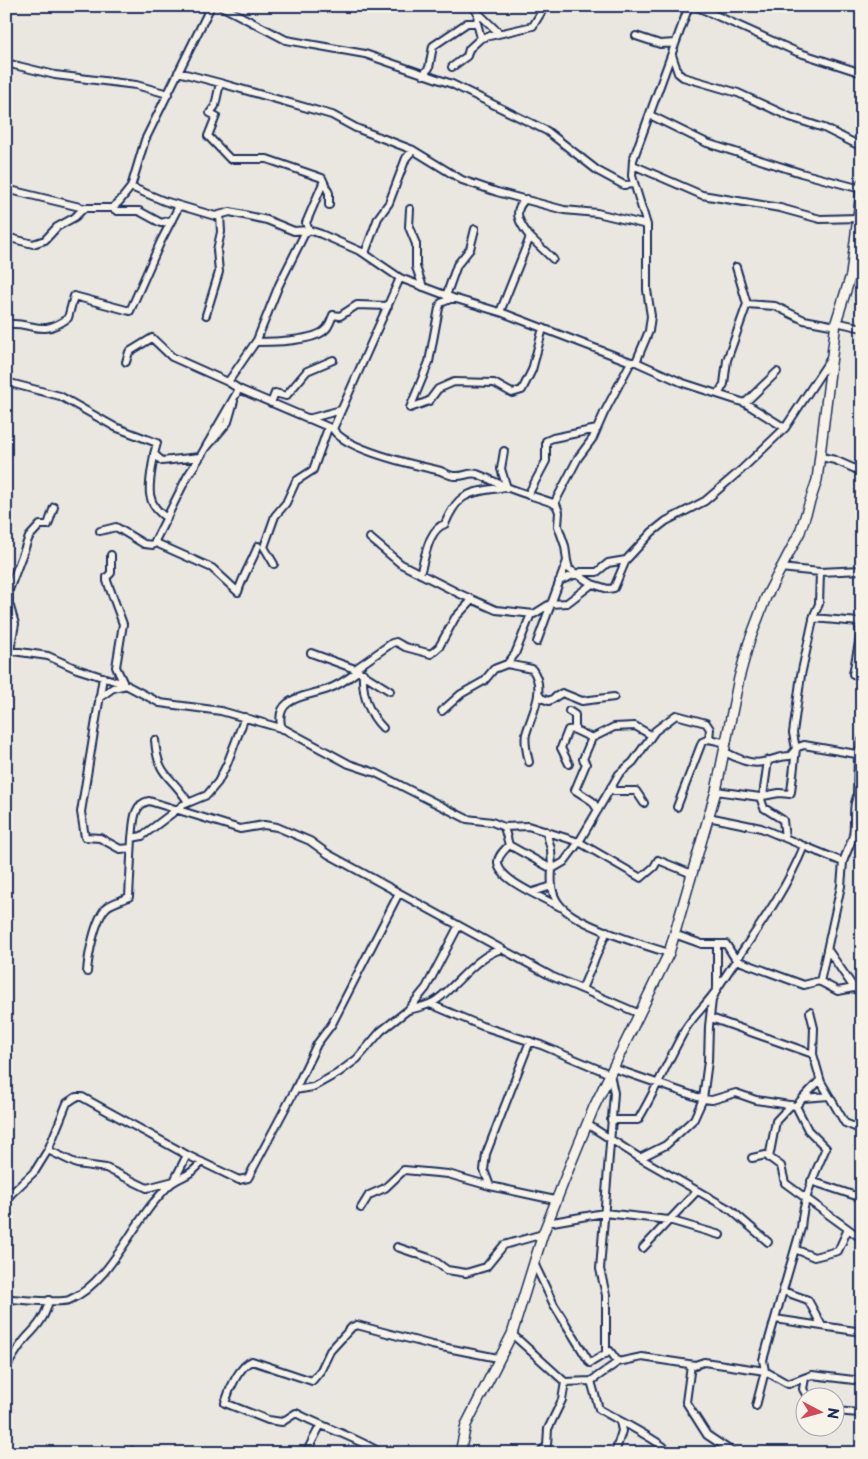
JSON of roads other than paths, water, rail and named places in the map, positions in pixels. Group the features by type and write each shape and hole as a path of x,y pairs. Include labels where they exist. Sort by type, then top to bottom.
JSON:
{"street":[{"path":"112,208 131,187 145,140 211,6"},
{"path":"221,6 286,40 365,54 452,84 548,131 598,171 624,185 634,184"},
{"path":"471,6 500,33"},
{"path":"452,67 467,56 469,49 481,38 533,26 545,6"},
{"path":"554,504 578,458 593,438 649,331 651,316 647,290 646,225 634,184 633,165 636,148 650,115 689,6"},
{"path":"695,6 788,48 862,73"},
{"path":"478,14 477,23 481,38"},
{"path":"423,75 429,68 433,46 467,23 477,23"},
{"path":"636,36 660,44 675,43"},
{"path":"660,44 671,55 677,72"},
{"path":"6,63 56,75 136,85 168,94"},
{"path":"666,71 677,72 686,78 738,93 790,117 824,128 862,147"},
{"path":"178,72 323,112 356,128 413,150 462,180 564,210 596,213 646,225"},
{"path":"220,83 215,106 210,113 216,116 208,136 230,159 267,159 322,178 329,193 329,205"},
{"path":"650,115 707,143 802,174 861,189"},
{"path":"365,253 378,218 389,203 406,158 413,150"},
{"path":"633,165 702,195 780,208 820,220 859,218"},
{"path":"309,230 306,223 323,183"},
{"path":"460,1453 466,1425 498,1358 512,1334 555,1200 587,1124 669,953 716,791 739,678 749,642 780,568 808,513 821,457 836,324 851,275 862,183"},
{"path":"131,187 179,206 215,216 230,212 294,230 309,230 365,253 400,278 446,296 500,312 634,362 683,383 719,393 744,403 785,428"},
{"path":"6,189 84,208 112,208 117,212 138,211 161,223 172,220"},
{"path":"526,199 521,203 518,214 519,221 530,237 553,260"},
{"path":"6,324 28,324 41,329 54,327 68,318 74,296 130,311 179,206"},
{"path":"6,237 33,244 45,240 58,227 75,217 84,208"},
{"path":"410,209 409,227 416,244 416,267 423,287"},
{"path":"206,315 219,272 220,215"},
{"path":"228,382 256,342 279,285 304,235 309,230"},
{"path":"446,296 457,265 470,249 475,230"},
{"path":"500,312 530,237"},
{"path":"719,393 724,384 727,360 747,304 736,267"},
{"path":"274,564 264,547 264,542 275,516 286,503 296,481 313,470 400,278"},
{"path":"453,298 442,303 439,308 429,362 410,408 429,402 438,389 454,382 494,384 512,393 522,390 532,370 543,328"},
{"path":"747,304 774,306 804,320 862,328"},
{"path":"256,342 277,342 320,334 327,328 333,315 340,316 352,306 388,306"},
{"path":"126,362 129,352 152,338 172,357 331,429 336,435 354,446 386,455 410,465 456,476 469,473 476,474 507,488 554,504 558,508 558,526 565,546 569,569 592,584 608,589 614,588 626,560 652,532 666,520 705,501 785,428 831,357"},
{"path":"272,403 275,393 286,396 307,371 333,360"},
{"path":"744,403 777,372"},
{"path":"6,382 60,396 107,420 110,424 157,443 154,454 150,499 154,509 167,518"},
{"path":"100,531 116,527 144,544 153,545 156,542 187,477 239,388"},
{"path":"308,419 341,410"},
{"path":"528,495 546,461 546,442 553,438 597,429"},
{"path":"504,452 501,470 507,488"},
{"path":"154,454 162,461 167,462 200,457"},
{"path":"821,457 835,460 862,472"},
{"path":"420,574 433,534 440,526 445,524 456,501 470,494 507,488"},
{"path":"54,507 48,525 40,525 29,537 12,583 8,597 15,624 8,650 48,656 125,685 168,705 201,707 245,717 282,729 349,764 376,773 467,819 492,822 504,827 528,826 579,842 641,878 654,867 658,860 692,874"},
{"path":"370,538 401,564 496,610 531,614 550,604 568,603 592,584"},
{"path":"156,542 212,568 238,592 242,578 251,564 258,546"},
{"path":"111,555 112,573 107,577 107,581 123,624 116,667 125,685"},
{"path":"558,581 576,573 597,572 608,563 626,560"},
{"path":"537,642 567,561"},
{"path":"780,568 820,572 862,570"},
{"path":"716,791 762,798 790,794 796,749 794,733 800,676 819,604 820,572"},
{"path":"282,729 281,714 287,703 301,696 327,689 359,671 364,664 396,642 405,647 431,654 439,647 452,622 472,600"},
{"path":"528,626 541,610"},
{"path":"442,711 461,694 484,681 494,669 507,664 516,654 531,614"},
{"path":"814,618 860,620 860,637 853,674 862,676"},
{"path":"311,653 359,671 390,690"},
{"path":"507,664 532,669 538,683 536,708 525,740 529,762"},
{"path":"359,671 364,697 374,719 383,728"},
{"path":"103,677 81,812 85,837 100,838 120,849 131,848"},
{"path":"99,698 113,688 125,685"},
{"path":"538,693 541,698 549,701 562,693 582,701 614,697"},
{"path":"569,711 575,715 575,729"},
{"path":"552,869 564,862 579,842 619,774 633,762 651,735 676,715 706,723 710,729 709,739"},
{"path":"132,838 142,836 188,802 202,798 218,782 232,754 245,717"},
{"path":"598,810 592,801 576,790 586,764 583,759 584,754 592,738 614,727 635,726 651,735"},
{"path":"569,764 562,748 568,730 575,729 592,738"},
{"path":"677,807 702,742 709,739 726,747 740,760 761,762 780,756 790,756 796,749 804,745 860,756"},
{"path":"155,740 158,762 162,772 181,790 188,802"},
{"path":"820,982 841,886 843,862 853,835 854,804 859,791 862,740"},
{"path":"768,760 762,798 764,808 783,820 785,838"},
{"path":"611,787 614,791 636,790 644,803"},
{"path":"87,972 88,954 102,913 106,908 129,898 131,848 136,812 141,803 155,802 240,829 264,825 286,830 310,841 328,854 428,908 458,927 551,976 640,1014"},
{"path":"854,804 862,806"},
{"path":"708,817 761,828 843,862"},
{"path":"504,827 509,845 552,869"},
{"path":"546,831 551,849 552,886 561,907"},
{"path":"509,845 499,856 498,863 500,870 510,880 595,927 669,953"},
{"path":"611,1120 638,1120 687,1027 717,989 792,875 804,846"},
{"path":"533,892 552,886"},
{"path":"6,1200 35,1171 48,1150 67,1104 76,1097 82,1097 187,1155 239,1180 248,1178 295,1090 316,1044 332,1024 399,893"},
{"path":"295,1090 313,1087 338,1073 357,1059 381,1031 408,1010 426,988 458,927"},
{"path":"582,989 607,931"},
{"path":"674,934 702,944 726,944 742,952"},
{"path":"726,944 736,960 804,985 820,982 838,991 854,988 862,991"},
{"path":"640,1158 666,1144 694,1119 703,1099 712,1000 717,989 717,945"},
{"path":"408,1010 438,1000 486,956 502,949"},
{"path":"828,950 854,988"},
{"path":"430,1004 482,1026 530,1041 612,1071 703,1099 712,1100 736,1093 756,1100 793,1106 808,1130 826,1148 811,1181 802,1208 801,1228 763,1360 765,1371 756,1406"},
{"path":"810,1012 814,1028 813,1054 820,1080 845,1124 862,1130"},
{"path":"710,1018 813,1054"},
{"path":"490,1186 484,1170 486,1154 530,1041"},
{"path":"606,1354 606,1295 600,1269 614,1093 612,1071"},
{"path":"770,1158 776,1121 803,1098 820,1080"},
{"path":"803,1098 829,1096"},
{"path":"587,1124 640,1158 732,1210 768,1242"},
{"path":"48,1150 77,1164 106,1168 147,1188 187,1176 202,1162"},
{"path":"6,1304 9,1296 67,1301 98,1277 125,1246 149,1208 174,1181 187,1155"},
{"path":"752,1158 766,1156 781,1166 785,1184 806,1197 862,1240"},
{"path":"361,1208 369,1195 385,1188 404,1170 448,1174 490,1186 555,1200"},
{"path":"811,1181 862,1198"},
{"path":"6,1188 12,1193"},
{"path":"643,1248 697,1190"},
{"path":"547,1223 604,1213 669,1220 720,1235"},
{"path":"795,1248 814,1256 838,1251 848,1229"},
{"path":"397,1247 432,1259 447,1270 466,1273 486,1267 504,1245 543,1234"},
{"path":"534,1263 554,1305 590,1363 610,1351 618,1362"},
{"path":"783,1291 808,1300 822,1326"},
{"path":"6,1367 27,1338 36,1330 45,1314 49,1300"},
{"path":"774,1319 862,1332"},
{"path":"380,1453 352,1436 320,1426 296,1413 287,1421 276,1422 225,1403 236,1380 249,1362 264,1364 312,1381 321,1370 330,1351 352,1327 357,1325 432,1345 498,1358"},
{"path":"512,1334 565,1382 591,1382 618,1362 642,1357 691,1364 704,1362 765,1371 788,1384 812,1375 862,1381"},
{"path":"691,1364 686,1402 707,1435 734,1453"},
{"path":"803,1386 805,1378"},
{"path":"540,1453 547,1445 548,1429 562,1400 565,1382"},
{"path":"591,1382 599,1409 636,1428 664,1446"},
{"path":"846,1412 859,1413 862,1411"},
{"path":"615,1453 622,1431 620,1421"},
{"path":"306,1453 320,1426"},
{"path":"130,1453 132,1451 135,1453"}]}
